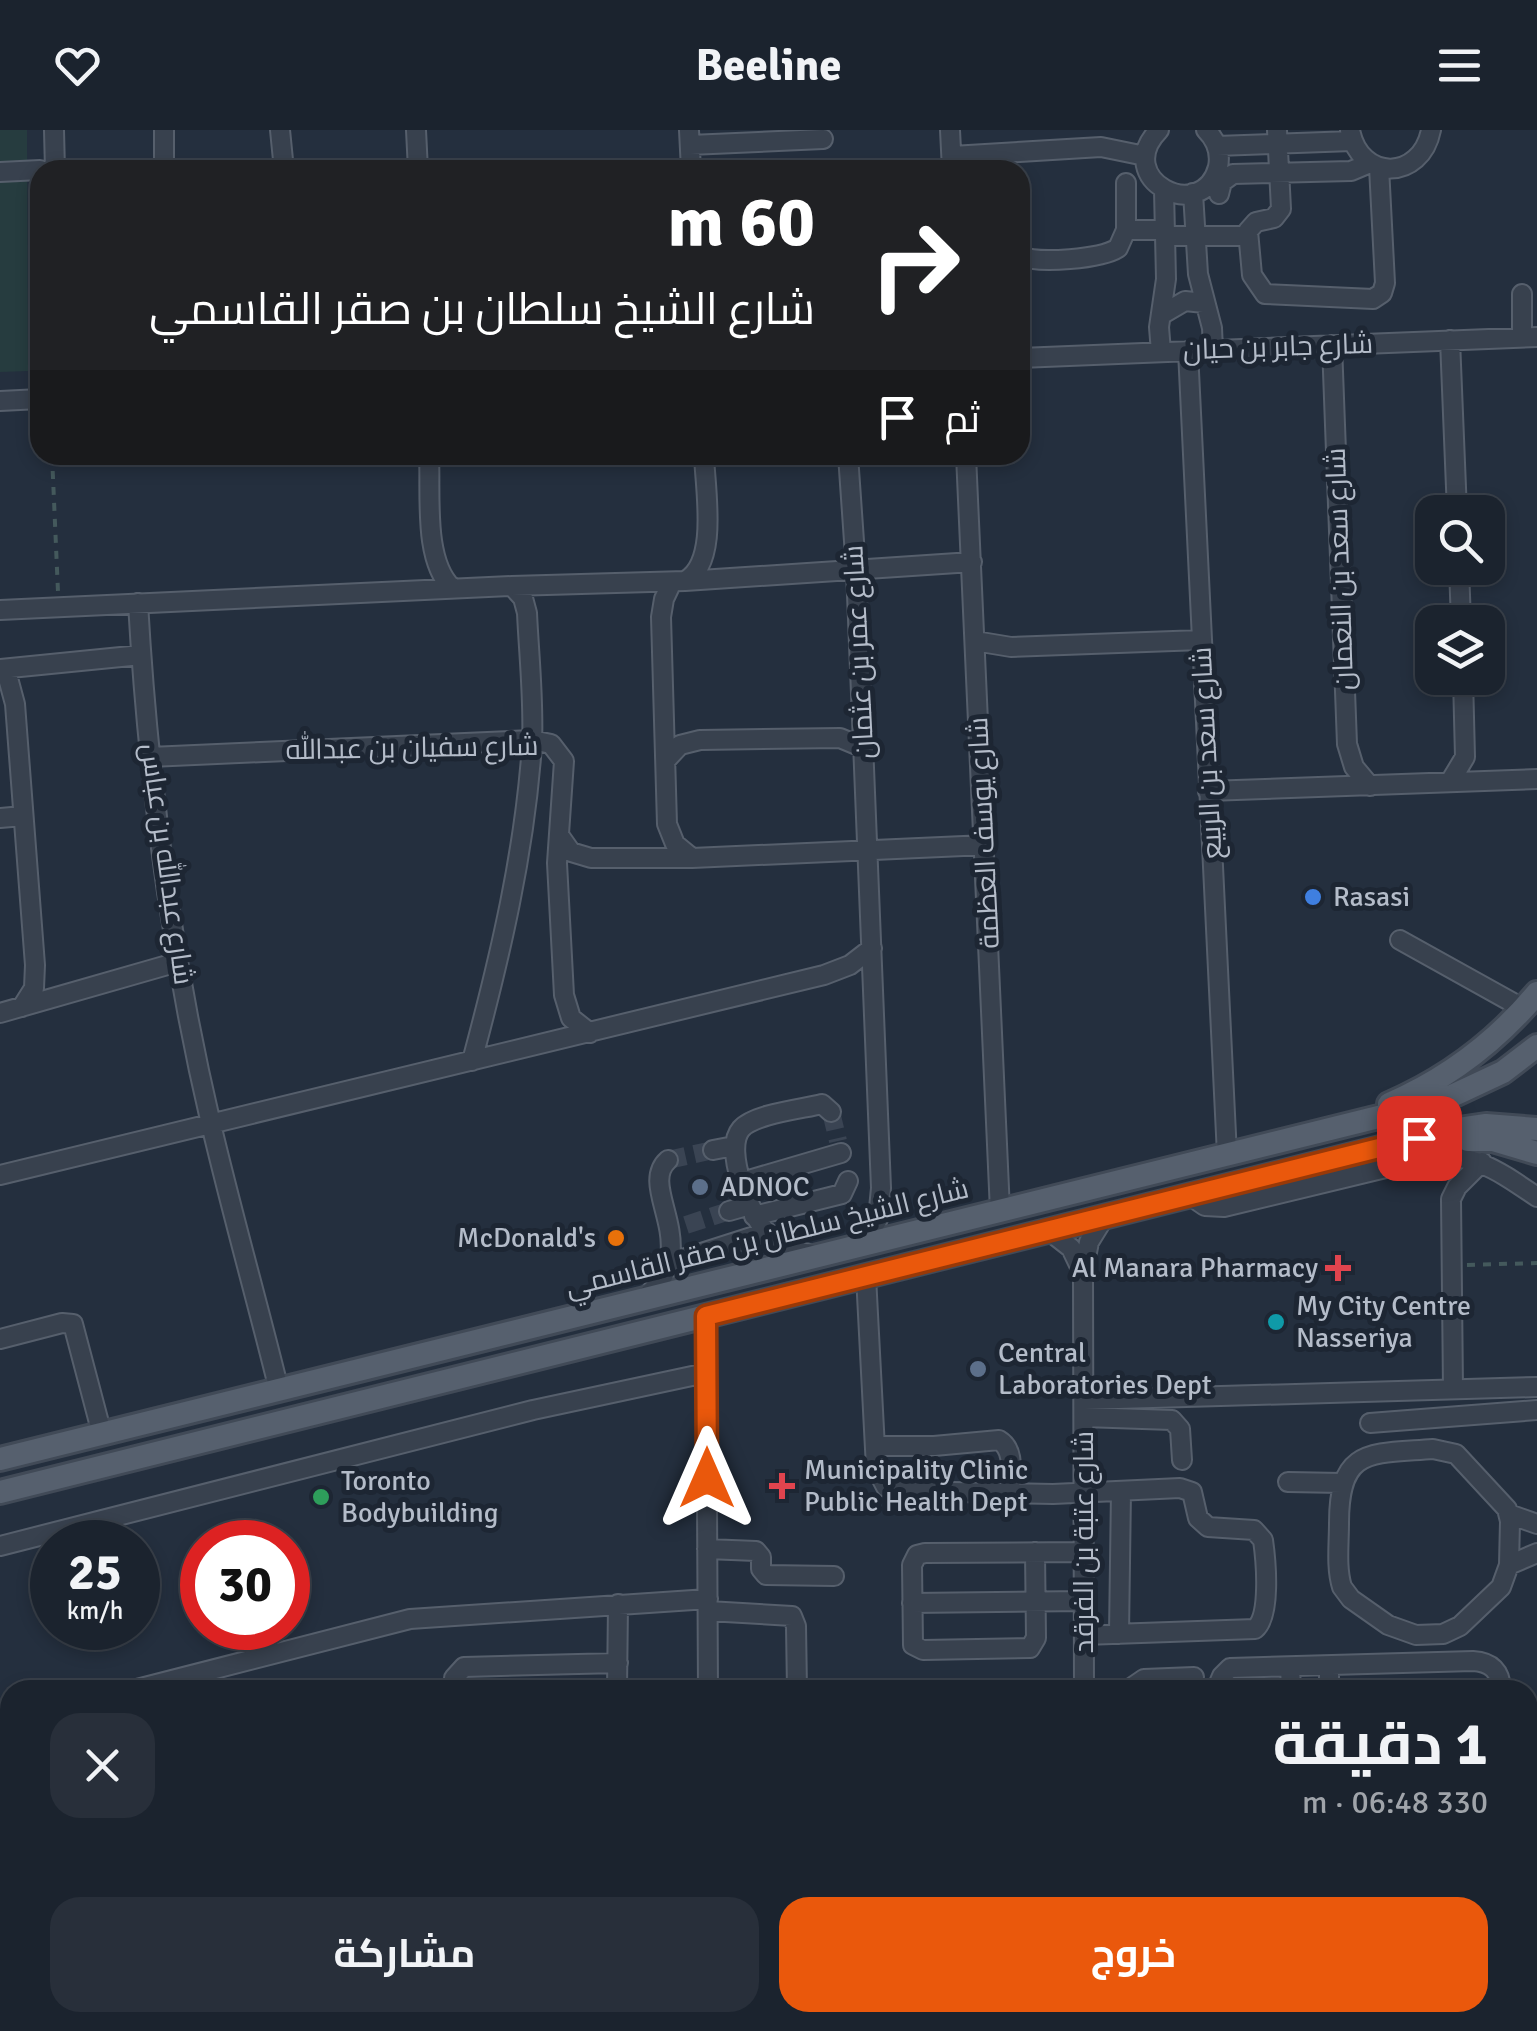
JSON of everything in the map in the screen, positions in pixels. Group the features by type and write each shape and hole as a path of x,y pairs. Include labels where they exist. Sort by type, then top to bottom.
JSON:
{"main road":[{"path":"1331,1129 1448,1073 1488,1043 1530,1001"},
{"name":"شارع الشيخ سلطان بن صقر القاسمي","path":"0,1459 1439,1102 1503,1072 1537,1046"},
{"path":"0,1492 1419,1138 1486,1125 1537,1128"},
{"path":"1419,1138 1493,1140 1537,1154"},
{"path":"187,1444 181,1437 186,1424 247,1398"}],"street":[{"path":"53,160 54,130"},
{"path":"164,130 164,160"},
{"path":"280,130 283,160"},
{"path":"416,130 418,160"},
{"path":"950,130 952,160"},
{"path":"1158,130 1145,156 1150,176 1164,190 1183,195 1203,188 1217,171 1217,146 1206,130"},
{"path":"1218,194 1222,182 1233,174 1351,171 1374,165 1391,169 1414,162 1429,142 1432,130"},
{"path":"1217,146 1277,137 1351,135 1374,165 1385,284 1378,297 1298,298 1265,294 1252,276 1248,236 1252,224 1274,218 1281,210 1277,137"},
{"path":"687,155 822,139"},
{"path":"969,160 1086,139 1145,156"},
{"path":"0,172 30,170"},
{"path":"1030,258 1110,253 1118,248 1126,230 1126,183"},
{"path":"1161,352 1166,279 1164,190"},
{"path":"1193,193 1194,236 1213,350"},
{"path":"1126,230 1248,236"},
{"path":"1522,294 1529,337"},
{"path":"1161,315 1185,301 1204,303"},
{"name":"شارع جابر بن حيان","path":"1030,358 1529,337"},
{"path":"1450,340 1456,495"},
{"name":"شارع سعد بن النعمان","path":"1332,345 1347,744 1354,766 1370,786"},
{"name":"شارع سعد بن الربيع","path":"1188,351 1227,1155"},
{"path":"0,401 30,400"},
{"path":"430,465 434,555 443,579 452,588"},
{"path":"692,858 682,852 670,835 661,617 664,599 678,582 700,569 707,550 704,465"},
{"name":"شارع عمر بن عثمان","path":"849,465 882,1204 872,1233 863,1245"},
{"name":"شارع يوسف العظمة","path":"967,465 1000,1211"},
{"path":"0,610 452,588 678,582 972,562"},
{"path":"472,1060 513,886 532,740 527,613 523,598 512,586"},
{"name":"شارع عبدالله بن عباس","path":"138,603 150,756 178,962 211,1122 279,1390"},
{"path":"976,641 1011,647 1201,640"},
{"path":"1,669 141,655"},
{"path":"1,669 8,678 15,704 36,977 22,1007"},
{"path":"1450,782 1464,757 1463,695"},
{"path":"666,760 680,746 700,740 840,738 864,748"},
{"name":"شارع سفيان بن عبدالله","path":"150,756 532,740 551,744 564,761 558,878 564,995 572,1018 590,1032"},
{"path":"1208,791 1537,779"},
{"path":"0,818 23,816"},
{"path":"559,835 571,852 581,857 692,858 986,844"},
{"path":"1400,940 1530,1001"},
{"path":"0,1175 837,971 872,948"},
{"path":"0,1013 178,962"},
{"path":"819,1256 790,1249 767,1232 752,1210 734,1146 742,1128 758,1119 822,1104 831,1112"},
{"path":"713,1150 734,1146"},
{"path":"1189,1195 1205,1206 1224,1207 1437,1156 1468,1157 1482,1162 1537,1197"},
{"path":"642,1300 654,1290 670,1263 679,1227 658,1179 660,1168 668,1160"},
{"path":"730,1211 842,1194 842,1160 742,1182"},
{"path":"1453,1389 1451,1199 1457,1187 1482,1162"},
{"name":"شارع عتبة بن الفرقد","path":"1084,1680 1083,1273 1089,1242 1105,1216"},
{"path":"1048,1230 1071,1248 1083,1273"},
{"path":"670,1263 767,1232"},
{"path":"866,1276 878,1475 893,1490 1084,1493 1186,1489 1196,1498 1198,1518 1208,1527 1248,1529 1260,1534 1264,1546 1265,1613 1260,1626 1248,1631 1084,1634"},
{"path":"706,1316 708,1680"},
{"path":"0,1339 62,1323 73,1324 102,1434"},
{"path":"0,1546 533,1410 706,1373"},
{"path":"1084,1409 1537,1386"},
{"path":"1084,1409 1172,1420 1180,1429 1182,1460"},
{"path":"1370,1424 1537,1410"},
{"path":"875,1446 1000,1440 1010,1453 1010,1493"},
{"path":"1441,1449 1462,1460 1509,1514 1510,1565 1501,1586 1452,1630 1416,1635 1395,1630 1342,1588 1342,1483 1352,1468 1375,1454 1441,1449"},
{"path":"1288,1482 1342,1483"},
{"path":"1119,1634 1120,1491"},
{"path":"1509,1514 1537,1524"},
{"path":"707,1549 756,1551 766,1575 834,1576"},
{"path":"1035,1552 1035,1642 1022,1650 916,1648 912,1642 913,1562 921,1553 1035,1552 1084,1552"},
{"path":"1510,1565 1537,1553"},
{"path":"912,1603 1084,1601"},
{"path":"617,1680 618,1604"},
{"path":"172,1680 410,1619 618,1604 708,1605 792,1616 796,1622 797,1680"},
{"path":"1220,1680 1230,1668 1483,1662 1498,1672 1499,1680"},
{"path":"454,1680 464,1667 618,1663"},
{"path":"1329,1666 1329,1680"},
{"path":"1290,1667 1291,1680"},
{"path":"1250,1668 1251,1680"},
{"path":"1143,1680 1194,1678"}],"path":[{"path":"52,465 59,607"},
{"path":"1451,1266 1537,1263"}],"green space":[{"path":"0,130 27,130 28,371 0,372"}],"tunnel":[{"path":"831,1112 838,1141"},
{"path":"668,1160 713,1150"},
{"path":"686,1225 729,1211"}],"place":[{"name":"Rasasi","path":"1313,897"},
{"name":"ADNOC","path":"700,1187"},
{"name":"McDonald's","path":"616,1238"},
{"name":"Al Manara Pharmacy","path":"1338,1268"},
{"name":"My City Centre Nasseriya","path":"1276,1322"},
{"name":"Central Laboratories Dept","path":"978,1369"},
{"name":"Municipality Clinic Public Health Dept","path":"782,1486"},
{"name":"Toronto Bodybuilding","path":"321,1497"}],"route":[{"path":"707,1478 706,1316 1419,1138"}]}
